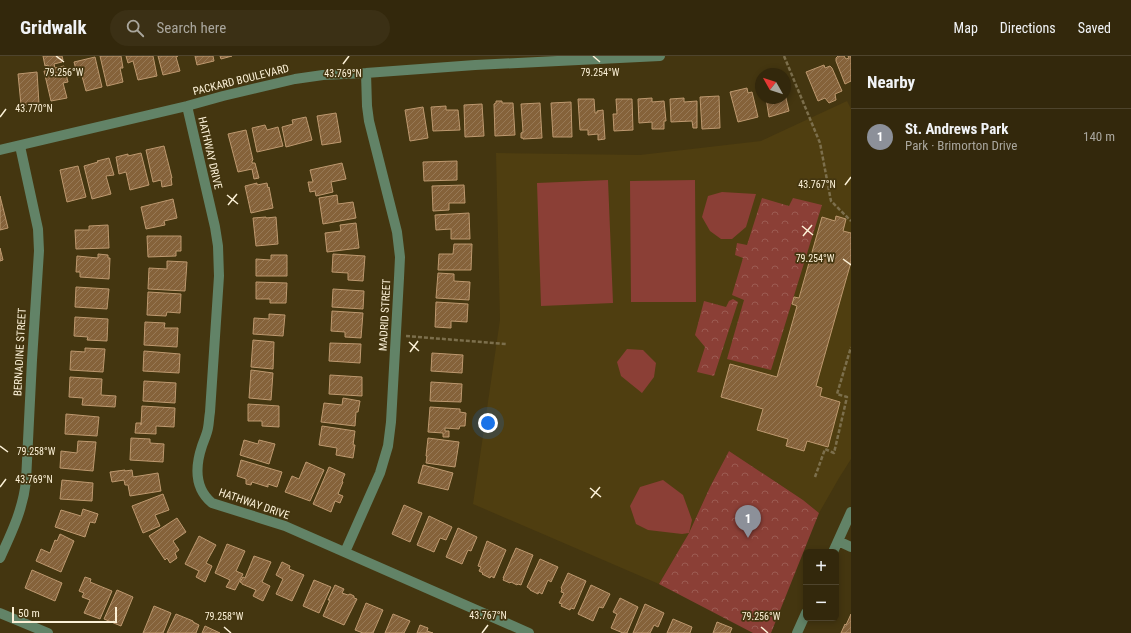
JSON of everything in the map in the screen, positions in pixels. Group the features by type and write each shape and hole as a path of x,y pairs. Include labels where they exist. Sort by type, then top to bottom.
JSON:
{"street":[{"name":"PACKARD BOULEVARD","path":"0,150 295,79 323,75 366,73 475,60 660,56"},
{"name":"MADRID STREET","path":"345,552 380,473 388,446 391,422 400,257 397,232 369,121 366,73"},
{"name":"HATHWAY DRIVE","path":"187,106 218,246 219,276 210,412 208,428 201,448 197,469 197,480 205,498 212,503 251,514 284,526 529,633"},
{"name":"BERNADINE STREET","path":"0,558 22,507 25,494 39,251 38,229 20,146"},
{"path":"834,549 851,512"},
{"path":"838,541 851,547"},
{"path":"0,612 48,633"},
{"path":"797,633 803,620"}],"path":[{"path":"784,56 820,143 831,201 851,221"},
{"path":"396,335 506,344"},
{"path":"851,347 838,394 851,399"},
{"path":"814,477 825,449 834,453 847,397"}],"shaded area":[{"path":"847,101 851,109 851,459 819,513 803,500 729,451 710,487 689,533 659,584 473,504 500,320 496,153 640,155 761,141"}],"green space":[{"path":"608,180 613,303 541,306 537,183"},
{"path":"695,180 696,302 631,302 630,181"},
{"path":"722,192 756,194 746,227 732,239 721,239 710,231 702,217 708,196"},
{"path":"762,198 789,206 793,198 822,205 771,370 727,359 744,300 732,295 743,258 735,255 737,243 747,245"},
{"path":"733,299 738,302 714,376 697,372 705,347 695,335 704,301 726,307 729,301"},
{"path":"627,349 643,350 656,363 654,377 642,393 621,376 617,362"},
{"path":"729,451 803,500 819,513 805,549 803,549 803,553 771,633 753,633 659,584 689,533 710,487"},
{"path":"663,480 683,495 692,520 689,533 682,534 648,530 636,524 630,506 640,487"}],"building":[{"path":"43,56 62,56 62,62 54,64 55,68 64,66 68,82 63,83 67,98 51,101 44,71 49,70 48,65 45,66"},
{"path":"100,56 121,56 123,68 120,68 123,82 107,86"},
{"path":"126,56 153,56 157,76 138,80 133,61 128,63"},
{"path":"158,56 178,56 176,57 180,71 163,75"},
{"path":"195,56 213,56 214,61 197,65"},
{"path":"220,56 232,56 221,59"},
{"path":"838,56 844,56 846,59 849,58 848,56 851,56 851,81 845,84 836,61"},
{"path":"95,57 102,87 86,91 82,76 78,77 74,62"},
{"path":"824,65 825,68 830,66 832,68 842,91 835,94 836,100 829,103 825,98 818,101 806,72"},
{"path":"37,72 39,104 21,105 18,74"},
{"path":"747,88 748,93 752,92 758,117 738,122 730,92"},
{"path":"719,96 720,128 702,129 700,97"},
{"path":"652,98 652,102 664,101 666,121 664,121 664,129 652,129 652,122 639,123 638,99"},
{"path":"684,98 684,102 697,101 697,128 693,128 692,121 671,122 670,99"},
{"path":"578,99 594,99 595,113 603,110 605,139 598,140 598,134 588,135 588,130 580,130"},
{"path":"616,99 632,99 633,130 614,131 613,114 617,114"},
{"path":"496,101 502,101 502,103 513,103 515,135 495,136 494,104"},
{"path":"571,102 572,137 553,137 551,103"},
{"path":"540,103 542,138 521,138 521,133 523,132 521,104"},
{"path":"482,104 484,136 465,137 464,105"},
{"path":"767,104 787,104 789,111 769,117"},
{"path":"446,106 446,110 458,110 460,130 433,131 431,107"},
{"path":"423,107 428,138 410,141 405,110"},
{"path":"336,113 341,142 322,145 317,116"},
{"path":"306,117 312,140 286,147 282,127 293,124 292,120"},
{"path":"265,125 267,130 278,127 283,146 257,152 252,128"},
{"path":"246,130 253,160 252,163 255,163 259,178 254,179 252,169 238,172 228,134"},
{"path":"164,146 172,178 172,185 162,187 161,180 153,182 146,150"},
{"path":"141,153 149,185 130,190 126,172 119,174 116,157"},
{"path":"109,158 114,175 106,176 111,194 92,199 84,166"},
{"path":"457,161 457,180 424,181 423,162"},
{"path":"342,163 346,179 331,182 333,192 316,196 315,191 310,192 308,182 313,182 310,170"},
{"path":"78,166 86,197 67,202 60,170"},
{"path":"257,183 257,185 267,183 273,208 251,213 245,186"},
{"path":"464,185 465,203 449,203 449,210 433,211 432,186"},
{"path":"337,195 338,204 353,202 356,218 323,224 319,198"},
{"path":"0,196 8,228 0,230"},
{"path":"173,199 177,218 164,221 165,225 146,229 141,207"},
{"path":"469,213 470,239 451,239 451,229 436,230 435,215"},
{"path":"836,216 846,219 843,231 851,233 851,262 816,386 822,388 820,396 840,402 828,447 807,441 804,451 786,446 788,439 757,430 763,409 721,397 730,364 777,377 797,306 792,304 794,297 799,298 822,217 835,221"},
{"path":"276,217 278,244 256,246 253,218"},
{"path":"356,223 359,248 327,252 325,233 341,231 340,225"},
{"path":"108,225 109,248 76,249 75,230 89,230 89,226"},
{"path":"147,236 181,236 181,251 176,251 176,256 148,257"},
{"path":"454,244 472,244 471,270 438,270 439,254 453,254"},
{"path":"0,248 3,260 0,261"},
{"path":"98,254 108,255 108,258 110,258 109,279 80,277 80,272 76,272 77,256 98,258"},
{"path":"333,254 365,256 363,281 348,280 348,273 332,272"},
{"path":"271,255 287,255 287,276 256,276 256,259 271,260"},
{"path":"167,261 187,262 185,291 148,289 149,268 167,269"},
{"path":"438,273 454,274 454,281 470,282 469,300 436,298"},
{"path":"256,282 287,283 286,303 270,303 270,299 256,299"},
{"path":"76,287 109,289 107,309 75,307"},
{"path":"333,289 364,291 363,309 332,307"},
{"path":"148,292 181,294 180,313 167,312 166,316 147,315"},
{"path":"436,302 468,304 467,322 451,321 451,328 435,327"},
{"path":"332,311 363,313 361,338 345,337 345,332 331,331"},
{"path":"269,314 285,315 283,336 253,334 254,318 269,319"},
{"path":"75,317 108,319 107,341 87,340 88,337 74,336"},
{"path":"145,322 165,323 164,328 178,328 177,347 144,345"},
{"path":"253,340 274,342 273,369 251,367"},
{"path":"330,343 361,344 360,363 329,361"},
{"path":"85,348 105,349 103,372 70,370 71,351 85,352"},
{"path":"144,351 180,354 179,373 143,371"},
{"path":"432,353 463,355 462,373 431,371"},
{"path":"251,370 273,373 271,400 249,398"},
{"path":"330,375 362,377 362,396 329,394"},
{"path":"70,377 102,379 101,395 116,396 115,407 82,405 83,398 69,397"},
{"path":"144,381 176,383 175,403 143,401"},
{"path":"431,382 462,384 461,402 430,401"},
{"path":"343,398 360,401 358,412 356,412 355,426 321,422 324,403 342,405"},
{"path":"248,404 279,406 279,427 262,426 262,421 248,421"},
{"path":"142,406 175,408 174,427 156,426 156,434 135,433 136,423 141,423 141,425"},
{"path":"430,407 460,409 460,412 466,413 465,426 460,426 459,429 445,428 445,431 449,431 449,437 443,437 443,433 428,432"},
{"path":"66,414 99,417 97,436 65,434"},
{"path":"322,426 355,431 353,458 336,455 337,448 319,445"},
{"path":"131,438 150,439 150,443 164,444 163,462 130,460"},
{"path":"428,438 459,442 455,467 426,463"},
{"path":"244,440 258,444 259,440 275,444 269,464 240,455"},
{"path":"78,441 96,442 93,471 60,468 61,451 77,453"},
{"path":"241,460 282,472 277,487 268,484 268,487 252,482 251,485 246,484 246,479 237,476"},
{"path":"306,462 324,470 310,501 285,492 292,476 299,479"},
{"path":"423,465 453,473 448,490 418,483"},
{"path":"329,467 345,474 338,494 343,496 340,503 335,501 331,512 313,504"},
{"path":"132,470 133,477 158,473 161,491 130,496 128,485 125,485 124,480 112,482 110,472"},
{"path":"62,480 93,483 92,501 60,499"},
{"path":"163,494 169,510 155,515 160,526 143,533 132,506"},
{"path":"404,505 422,513 410,542 392,534"},
{"path":"83,509 98,514 95,523 90,522 85,537 55,527 61,510 81,516"},
{"path":"429,516 452,527 446,540 440,538 434,552 417,545"},
{"path":"177,518 186,532 173,541 179,550 175,553 177,558 170,563 167,558 165,560 149,536"},
{"path":"458,528 477,537 471,551 468,550 462,564 446,557"},
{"path":"60,534 74,541 61,572 36,561 41,549 50,553 55,540 57,541"},
{"path":"199,536 216,545 206,563 212,566 205,582 196,577 199,571 185,564"},
{"path":"487,541 506,550 494,578 491,576 490,578 482,574 483,573 479,571 481,567 478,566"},
{"path":"227,544 245,551 236,571 243,574 235,590 226,587 230,580 215,573"},
{"path":"516,548 533,555 521,585 503,580"},
{"path":"254,556 271,562 262,582 270,586 263,601 253,596 256,590 240,582 243,577 245,578"},
{"path":"540,559 558,567 551,582 548,580 542,594 539,592 538,594 527,587"},
{"path":"282,562 290,566 289,569 304,575 292,601 276,594 283,579 276,575"},
{"path":"32,570 62,583 55,601 25,588"},
{"path":"568,573 586,581 574,609 571,608 570,610 561,606 562,604 559,603 564,593 561,592 561,588"},
{"path":"85,577 91,579 90,582 112,591 100,619 84,613 90,600 82,597 84,593 79,591"},
{"path":"314,580 331,587 319,613 303,606"},
{"path":"335,585 344,589 342,593 348,595 350,594 357,599 344,625 323,616"},
{"path":"591,585 610,594 603,608 599,607 593,621 578,614"},
{"path":"117,590 133,597 121,626 104,619"},
{"path":"620,598 638,607 627,633 611,628 617,614 613,612"},
{"path":"366,603 383,610 373,633 363,633 355,630"},
{"path":"645,604 664,613 658,627 654,625 650,633 633,633"},
{"path":"154,606 171,613 163,633 143,633"},
{"path":"176,614 199,625 196,633 167,633"},
{"path":"393,614 410,621 404,633 385,633"},
{"path":"851,614 851,633 841,633 845,624 846,625"},
{"path":"673,619 692,627 690,633 667,633"},
{"path":"717,622 732,628 730,633 713,633"},
{"path":"420,625 428,628 427,631 433,633 417,633"},
{"path":"205,626 220,633 202,633"}],"place":[{"name":"St. Andrews Park","path":"748,538"}]}
